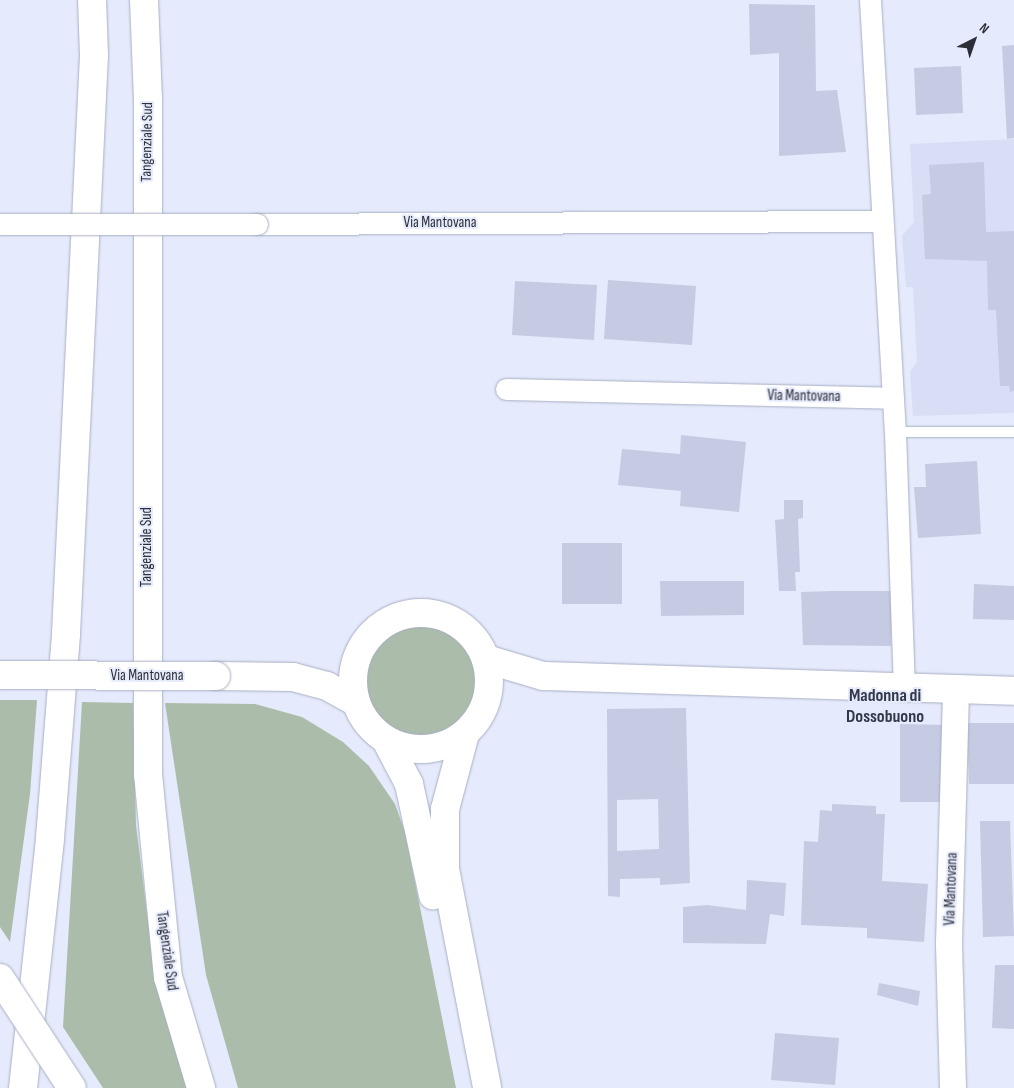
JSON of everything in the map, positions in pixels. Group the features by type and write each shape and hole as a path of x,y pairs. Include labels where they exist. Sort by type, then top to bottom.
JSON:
{"main road":[{"path":"23,1088 50,838 66,634 94,56 92,0"},
{"name":"Tangenziale Sud","path":"144,0 148,98 148,774 168,977 201,1088"},
{"name":"Via Mantovana","path":"0,675 294,677 327,669 358,654 378,628 407,614 424,613 455,622 474,638 486,659 489,691 485,707 465,734 435,748 401,747 386,740 373,730 356,702 353,686 358,654"},
{"path":"486,659 543,676 956,691 1014,691"},
{"path":"489,691 543,676"},
{"name":"Via Mantovana","path":"294,677 327,686 356,702"},
{"path":"465,734 445,809 445,869 487,1088"},
{"path":"386,740 409,784 470,1088"},
{"path":"0,978 72,1088"}],"street":[{"path":"870,0 881,221 895,432 904,688"},
{"name":"Via Mantovana","path":"0,224 881,221"},
{"name":"Via Mantovana","path":"506,389 893,398"},
{"name":"Via Mantovana","path":"953,1088 949,943 956,691"}],"lane":[{"path":"895,432 1014,432"}],"shaded area":[{"path":"1014,139 1014,413 913,416 910,371 917,362 913,287 906,287 902,236 914,222 910,144"}],"green space":[{"path":"420,626 441,630 459,642 471,660 475,681 471,702 459,720 441,732 420,736 399,732 381,720 369,702 365,681 369,660 381,642 399,630"},
{"path":"0,700 37,700 30,794 10,942 0,927"},
{"path":"82,702 133,703 136,825 149,929 172,1039 188,1088 103,1088 63,1027"},
{"path":"165,703 255,704 302,717 343,742 369,766 395,804 405,832 456,1088 238,1088 206,975"}],"building":[{"path":"749,4 815,5 816,91 837,90 846,152 779,156 779,53 750,55"},
{"path":"1014,45 1014,138 1007,139 1002,46"},
{"path":"961,66 963,113 916,115 914,68"},
{"path":"984,162 986,232 1014,231 1014,391 1010,392 1009,386 1000,386 996,310 988,310 987,261 925,259 922,195 931,194 929,165"},
{"path":"608,280 696,286 692,345 604,339"},
{"path":"515,281 597,285 594,340 512,335"},
{"path":"681,435 746,442 739,512 680,506 681,491 618,485 622,449 680,454"},
{"path":"977,461 981,534 918,538 914,487 926,487 925,464"},
{"path":"784,500 803,500 803,518 798,519 800,572 795,572 796,591 779,591 775,520 784,519"},
{"path":"562,543 622,543 622,604 562,604"},
{"path":"660,581 744,581 744,615 661,616"},
{"path":"974,584 1014,586 1014,620 973,619"},
{"path":"892,591 891,646 803,645 801,592"},
{"path":"686,708 690,883 660,885 660,878 620,879 620,897 608,896 607,709","holes":["658,799 659,849 617,851 617,800"]},
{"path":"967,723 1014,723 1014,784 969,784"},
{"path":"900,724 945,725 945,802 900,802"},
{"path":"832,804 876,806 876,814 885,814 882,881 928,884 924,942 867,938 867,928 801,925 804,841 818,842 820,810 832,811"},
{"path":"980,821 1010,821 1014,936 983,937"},
{"path":"747,880 786,883 784,916 770,914 766,944 683,943 683,907 707,905 746,910"},
{"path":"995,965 1014,965 1014,1029 992,1028"},
{"path":"879,983 920,991 918,1006 877,995"},
{"path":"775,1033 839,1038 835,1085 771,1080"}],"district":[{"name":"Madonna di Dossobuono","path":"885,708"}]}
